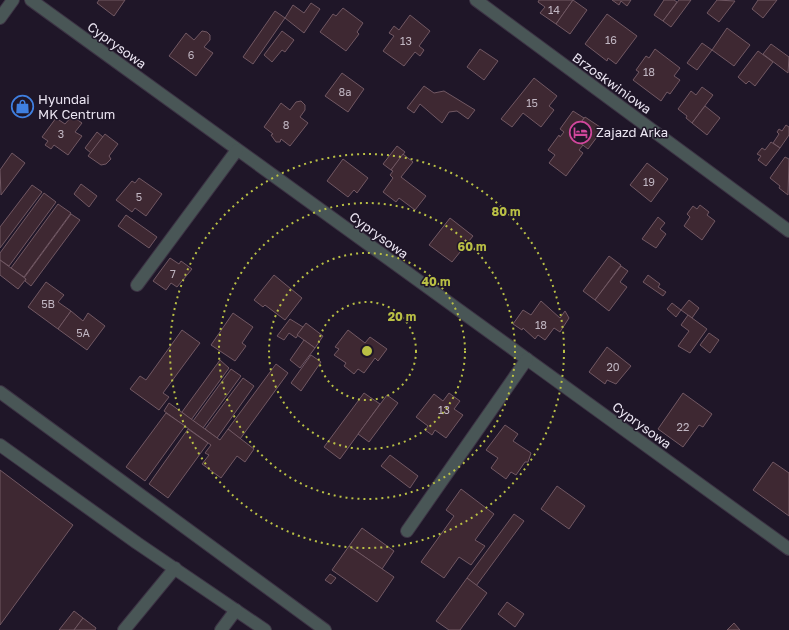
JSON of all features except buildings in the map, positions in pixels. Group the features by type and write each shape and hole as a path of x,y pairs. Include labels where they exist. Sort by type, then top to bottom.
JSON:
{"street":[{"path":"0,18 13,0"},
{"name":"Cyprysowa","path":"31,0 789,549"},
{"name":"Brzoskwiniowa","path":"476,0 789,231"},
{"path":"137,285 237,150"},
{"path":"407,531 527,359"},
{"path":"0,392 325,630"},
{"path":"0,444 265,630"},
{"path":"124,630 175,568"},
{"path":"221,630 236,610"}],"place":[{"name":"Hyundai MK Centrum","path":"23,106"},
{"name":"Zajazd Arka","path":"581,132"}]}
